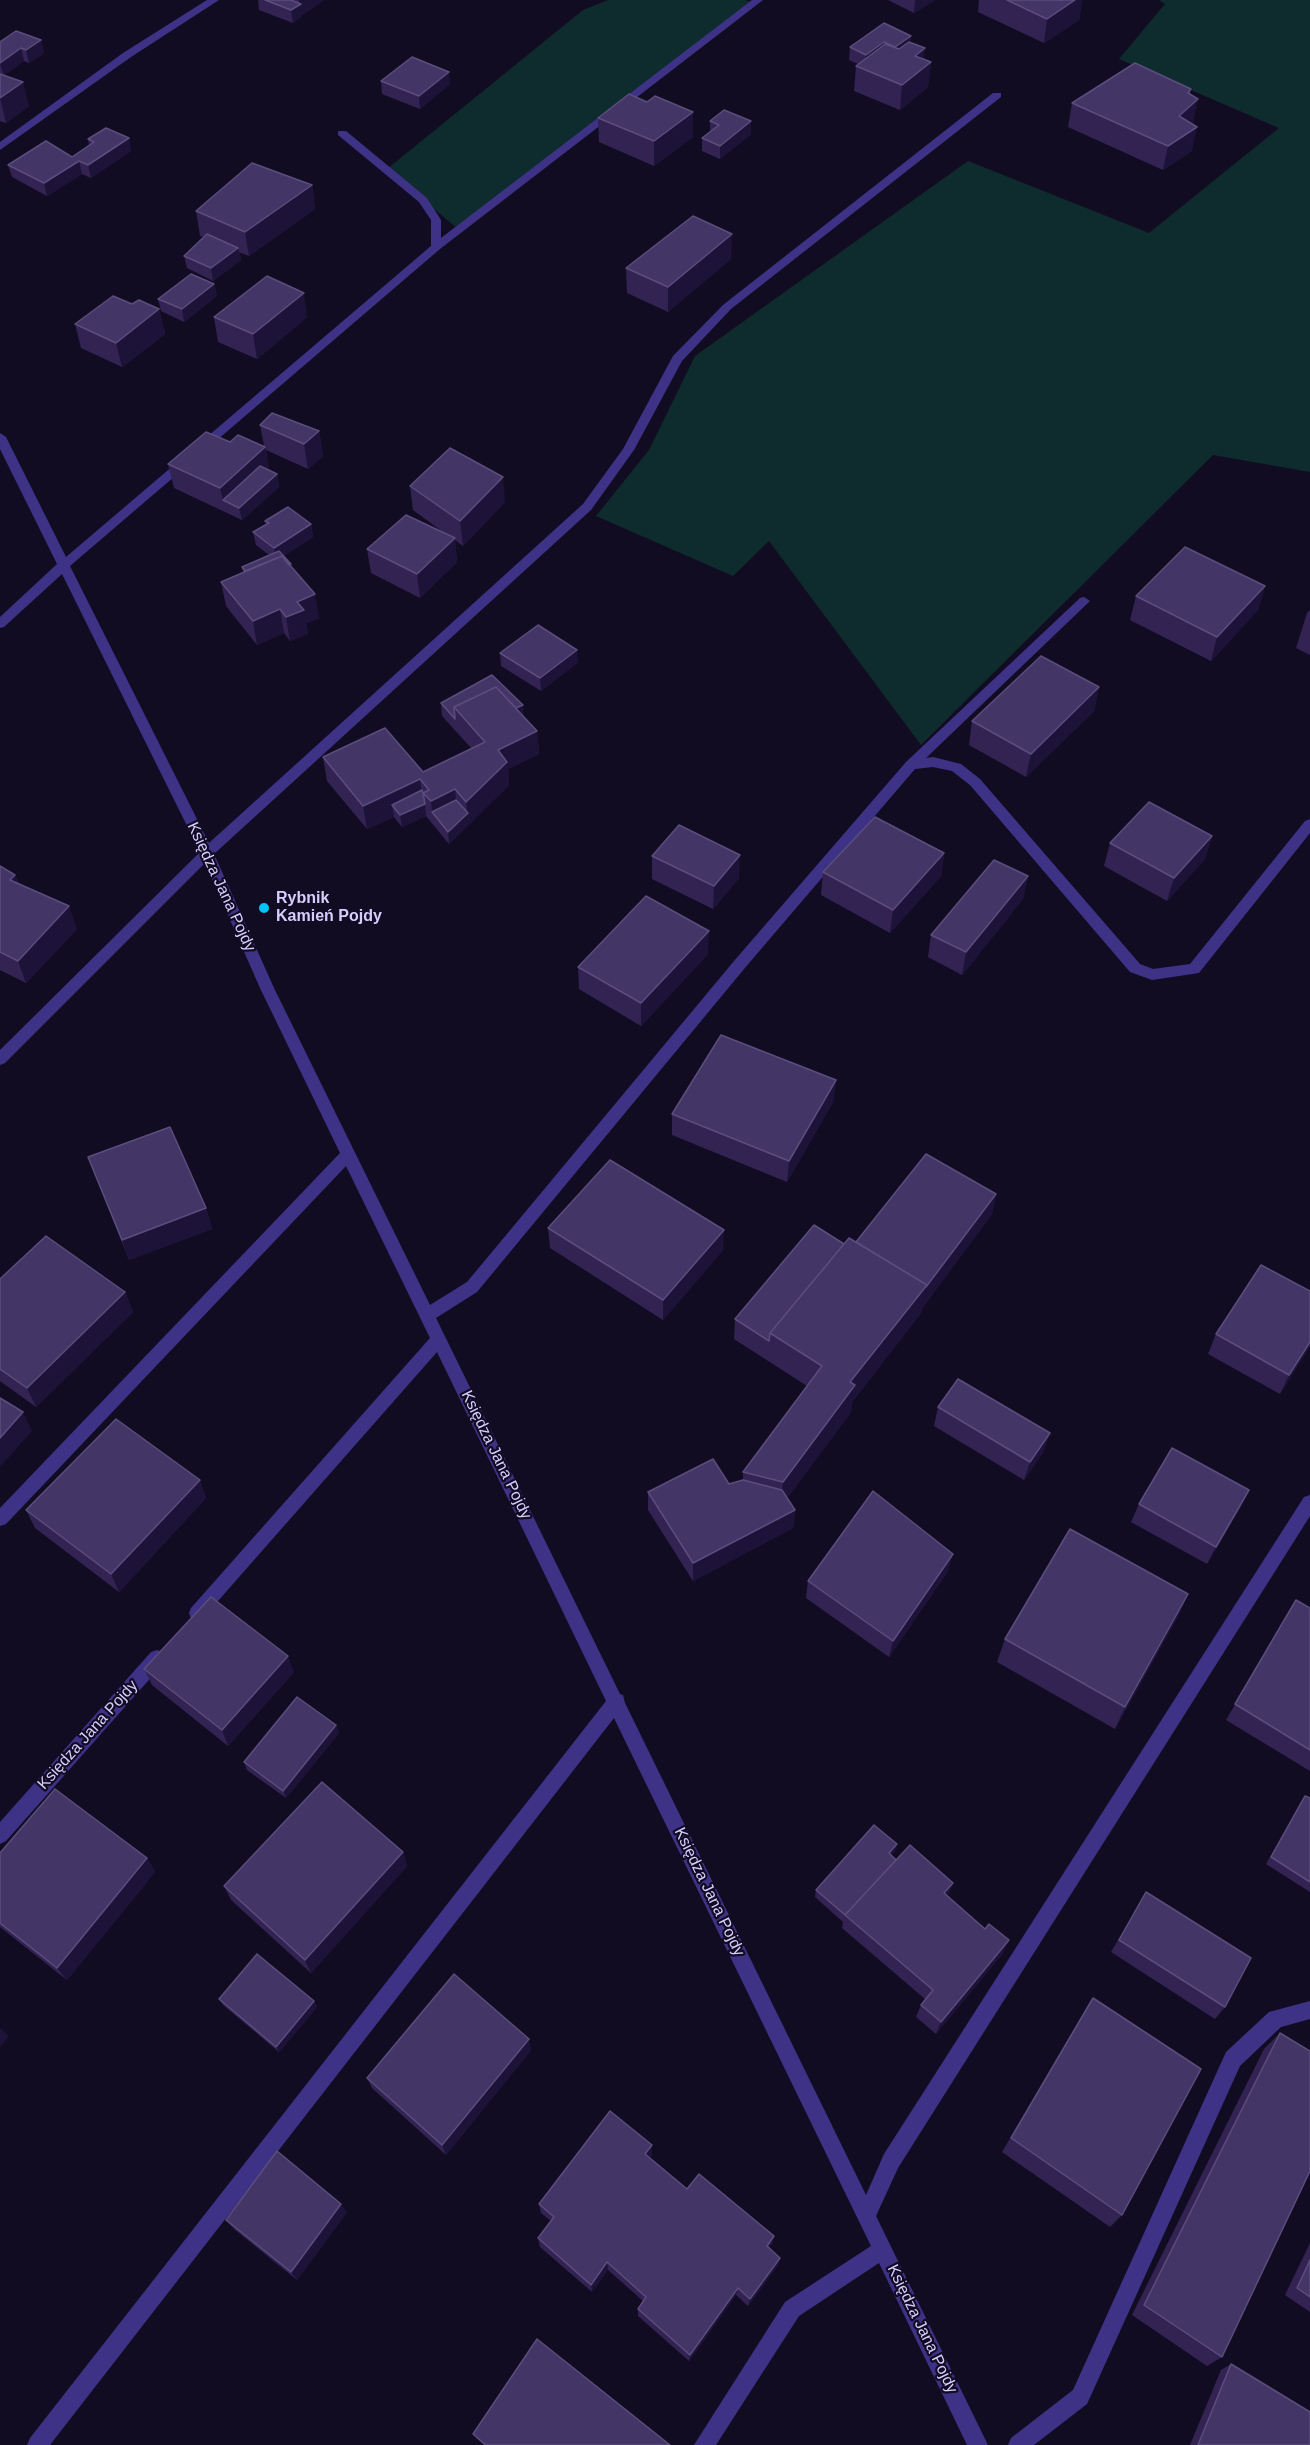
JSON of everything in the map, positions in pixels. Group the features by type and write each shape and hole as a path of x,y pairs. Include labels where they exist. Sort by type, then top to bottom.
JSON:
{"street":[{"path":"0,147 127,55 214,0"},
{"path":"0,624 63,566 436,247 758,0"},
{"path":"0,1059 207,853 587,507 628,450 677,359 727,307 997,95"},
{"path":"342,133 423,200 436,220 436,247"},
{"name":"Księdza Jana Pojdy","path":"0,438 207,853 267,988 617,1701 978,2445"},
{"path":"427,1315 472,1287 739,965 911,765 1084,601"},
{"path":"911,765 933,762 945,765 956,768 975,782 1135,968 1152,975 1194,969 1310,824"},
{"path":"0,1519 348,1154"},
{"path":"188,1622 439,1339"},
{"path":"867,2215 891,2161 1310,1502"},
{"name":"Księdza Jana Pojdy","path":"0,1835 165,1649"},
{"path":"37,2445 617,1701"},
{"path":"1018,2445 1080,2397 1233,2059 1276,2019 1310,2010"},
{"path":"704,2445 792,2309 883,2249"}],"green space":[{"path":"608,0 745,0 754,3 459,230 387,169 583,10"},
{"path":"1159,0 1310,0 1310,472 1213,455 921,745 769,541 733,576 596,516 649,450 695,356 968,161 1149,233 1279,128 1119,59 1165,4"}],"building":[{"path":"265,0 291,0 301,4 291,10"},
{"path":"1007,0 1075,0 1047,19"},
{"path":"884,23 911,36 895,47 884,42 866,55 850,47"},
{"path":"16,31 41,40 26,50 21,48 0,63 0,42"},
{"path":"909,42 925,48 915,56 931,62 902,85 856,66 885,44 899,49"},
{"path":"412,57 449,72 419,96 381,81"},
{"path":"1135,63 1191,89 1188,93 1198,99 1179,116 1197,127 1168,146 1072,103"},
{"path":"0,74 23,82 0,98"},
{"path":"629,94 647,102 655,96 693,112 654,141 598,118"},
{"path":"724,110 751,121 720,146 702,138 719,125 710,121"},
{"path":"106,128 129,138 88,165 79,161 44,183 8,165 46,141 72,157 94,142 88,139"},
{"path":"252,163 312,185 245,232 196,211"},
{"path":"693,216 732,234 668,287 626,268"},
{"path":"207,234 238,248 211,268 184,256"},
{"path":"191,274 214,284 182,309 158,299"},
{"path":"267,276 304,293 253,334 214,317"},
{"path":"113,296 132,304 139,300 159,309 116,343 75,324"},
{"path":"272,413 319,431 304,444 260,425"},
{"path":"206,432 230,442 238,435 265,447 220,488 168,464"},
{"path":"450,448 503,477 460,521 410,486"},
{"path":"260,466 277,474 239,508 223,500"},
{"path":"288,507 311,524 274,548 253,532 269,523 265,521"},
{"path":"406,515 455,538 417,574 367,549"},
{"path":"1185,547 1265,586 1217,637 1136,596"},
{"path":"279,551 291,564 289,565 282,556 245,571 242,567"},
{"path":"282,556 315,594 297,602 304,610 286,617 280,609 253,621 221,582"},
{"path":"538,625 577,650 540,678 500,653"},
{"path":"1041,656 1099,687 1031,754 972,721"},
{"path":"492,675 523,705 516,708 496,687 454,707 455,719 441,703"},
{"path":"496,687 537,731 498,750 507,762 466,802 455,789 431,801 423,793 429,790 420,779 363,806 323,757 385,728 423,772 485,742 454,707"},
{"path":"422,790 425,804 400,815 392,805"},
{"path":"456,800 468,813 448,832 432,812"},
{"path":"1149,802 1212,836 1174,878 1110,843"},
{"path":"875,817 944,853 893,910 823,872"},
{"path":"679,825 740,855 714,886 652,856"},
{"path":"994,860 1028,876 966,952 931,935"},
{"path":"0,866 15,875 10,880 69,906 18,961 0,952"},
{"path":"646,896 709,931 641,1003 578,967"},
{"path":"721,1035 836,1080 789,1161 672,1114"},
{"path":"170,1127 206,1208 122,1240 88,1157"},
{"path":"926,1154 996,1194 926,1287 927,1285 856,1242"},
{"path":"610,1160 724,1230 663,1300 548,1228"},
{"path":"814,1225 844,1244 770,1333 769,1341 735,1319"},
{"path":"46,1236 125,1292 27,1388 0,1369 0,1279"},
{"path":"849,1238 927,1285 850,1382 855,1385 783,1482 743,1472 822,1366 770,1333"},
{"path":"1261,1265 1310,1291 1310,1342 1289,1375 1216,1334"},
{"path":"958,1379 1050,1433 1030,1462 938,1407"},
{"path":"0,1398 23,1412 0,1438"},
{"path":"116,1419 200,1480 111,1574 26,1510"},
{"path":"1172,1448 1249,1490 1216,1547 1139,1504"},
{"path":"713,1459 729,1484 743,1480 782,1490 795,1510 693,1563 648,1492"},
{"path":"873,1491 953,1554 893,1641 808,1581"},
{"path":"1070,1529 1188,1594 1125,1707 1005,1639"},
{"path":"211,1597 288,1656 222,1730 144,1669"},
{"path":"1296,1600 1310,1608 1310,1750 1235,1704"},
{"path":"297,1697 336,1725 283,1791 244,1762"},
{"path":"322,1782 403,1852 305,1960 224,1886"},
{"path":"55,1789 147,1858 57,1968 0,1923 0,1853"},
{"path":"1305,1796 1310,1798 1310,1882 1271,1857"},
{"path":"874,1825 897,1844 889,1853 896,1860 845,1915 816,1890"},
{"path":"910,1845 953,1883 944,1893 985,1929 989,1924 1009,1940 941,2022 921,2005 933,1990 845,1915"},
{"path":"1146,1892 1251,1958 1225,2007 1119,1940"},
{"path":"257,1954 314,2001 276,2047 219,1999"},
{"path":"454,1974 529,2039 442,2145 367,2078"},
{"path":"1093,1998 1201,2069 1122,2215 1011,2138"},
{"path":"1280,2033 1310,2051 1310,2171 1222,2357 1144,2305"},
{"path":"610,2111 652,2145 645,2154 687,2189 699,2174 774,2236 767,2246 780,2258 750,2299 738,2288 690,2355 638,2309 646,2297 607,2262 591,2285 538,2238 554,2217 539,2204"},
{"path":"277,2151 341,2204 291,2272 226,2220"},
{"path":"1310,2260 1310,2297 1297,2288"},
{"path":"537,2339 670,2445 486,2445 473,2434"},
{"path":"1231,2364 1310,2412 1310,2445 1198,2445"}],"place":[{"name":"Rybnik Kamień Pojdy","path":"264,908"}]}
